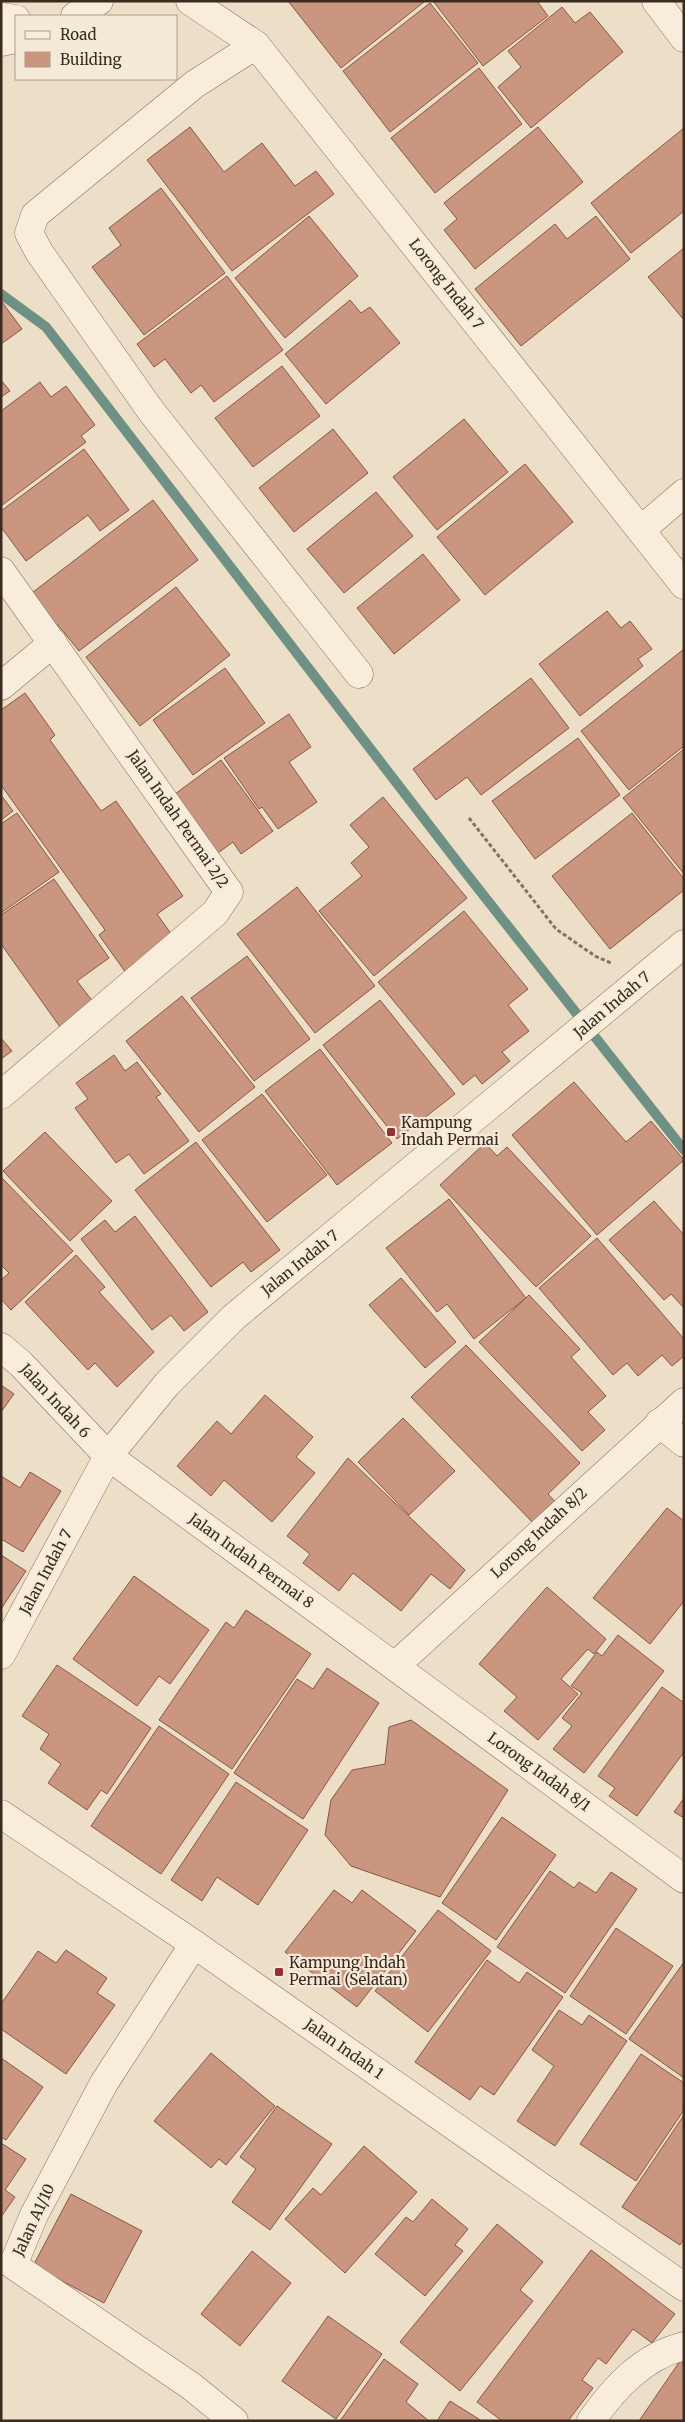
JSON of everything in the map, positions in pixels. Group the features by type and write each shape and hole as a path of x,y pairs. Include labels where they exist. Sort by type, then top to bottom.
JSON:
{"street":[{"name":"Lorong Indah 7","path":"190,1 256,45 684,585"},
{"path":"656,1 684,38"},
{"path":"62,15 86,10"},
{"path":"1,17 15,19"},
{"path":"1,42 15,39"},
{"path":"256,45 195,84 35,215 29,234 39,252 151,411 359,674"},
{"path":"641,530 684,493"},
{"name":"Jalan Indah Permai 2/2","path":"1,571 54,643 229,892 215,914 1,1095"},
{"path":"1,686 54,643"},
{"name":"Jalan Indah 7","path":"1,1655 108,1456 167,1384 234,1317 684,944"},
{"name":"Jalan Indah 6","path":"1,1348 21,1364 108,1456"},
{"name":"Lorong Indah 8/2","path":"395,1666 684,1402"},
{"path":"659,1423 684,1443"},
{"name":"Jalan Indah Permai 8","path":"108,1456 395,1666"},
{"name":"Lorong Indah 8/1","path":"395,1666 684,1879"},
{"name":"Jalan Indah 1","path":"1,1814 28,1834 194,1944 684,2287"},
{"name":"Jalan A1/10","path":"194,1944 104,2083 34,2215 7,2273 191,2386 234,2421"},
{"path":"590,2421 603,2403 638,2367 684,2346"}],"path":[{"path":"469,818 556,928 595,956 646,977"}],"building":[{"path":"288,1 423,1 424,2 341,68"},
{"path":"433,1 537,1 548,16 483,66"},
{"path":"430,3 478,63 390,132 343,71"},
{"path":"562,7 575,23 590,12 623,52 531,128 498,87 521,67 508,51"},
{"path":"479,68 522,124 435,193 391,138"},
{"path":"190,127 224,172 262,143 295,186 316,171 334,194 232,271 147,160"},
{"path":"538,127 583,182 475,269 444,230 457,219 444,203"},
{"path":"684,128 684,211 631,253 591,203"},
{"path":"161,188 225,273 144,335 92,267 121,245 109,228"},
{"path":"309,216 358,276 285,338 235,278"},
{"path":"596,216 630,259 521,346 475,289 555,224 567,239"},
{"path":"684,248 684,320 648,277"},
{"path":"227,276 283,350 214,402 201,385 191,393 165,359 154,367 137,344"},
{"path":"350,300 361,313 370,307 400,343 326,404 285,354"},
{"path":"1,303 22,329 1,344"},
{"path":"282,366 320,416 253,467 215,418"},
{"path":"1,380 10,391 1,397"},
{"path":"40,382 51,397 66,386 95,425 81,436 86,442 1,506 1,411"},
{"path":"464,419 508,472 437,530 393,477"},
{"path":"333,429 368,473 294,532 259,488"},
{"path":"84,449 129,510 100,531 88,515 26,561 1,527 1,511"},
{"path":"525,464 573,522 485,595 437,537"},
{"path":"376,492 413,536 344,593 307,549"},
{"path":"153,500 198,560 79,651 58,625 49,632 24,599"},
{"path":"423,554 460,600 394,654 357,608"},
{"path":"176,587 230,655 140,726 86,657"},
{"path":"607,611 621,628 630,621 652,649 638,659 643,666 580,716 539,664"},
{"path":"684,649 684,746 629,790 581,731"},
{"path":"225,668 265,723 193,775 153,720"},
{"path":"531,678 569,728 481,795 467,777 436,800 413,769"},
{"path":"25,693 55,735 50,740 101,811 116,801 183,896 157,914 174,938 126,973 99,935 105,930 1,785 1,710"},
{"path":"289,714 311,747 289,762 317,802 278,829 262,807 259,809 224,758"},
{"path":"578,738 620,795 535,859 492,801"},
{"path":"684,749 684,874 623,798"},
{"path":"221,760 273,831 241,854 233,842 218,853 175,794"},
{"path":"1,795 13,811 1,820"},
{"path":"383,797 467,898 374,976 319,911 362,876 351,863 369,847 350,825"},
{"path":"17,813 59,872 1,913 1,824"},
{"path":"632,813 684,879 684,890 610,949 552,876"},
{"path":"54,879 109,958 77,981 94,1003 60,1027 1,944 1,915"},
{"path":"297,887 375,986 315,1033 237,934"},
{"path":"464,911 528,989 508,1005 529,1031 502,1052 510,1061 482,1084 475,1075 463,1085 378,982"},
{"path":"247,956 310,1039 254,1081 191,998"},
{"path":"182,996 255,1087 199,1132 126,1041"},
{"path":"380,1000 455,1094 397,1139 323,1045"},
{"path":"1,1038 12,1051 1,1059"},
{"path":"320,1049 392,1143 337,1185 265,1091"},
{"path":"114,1055 125,1071 137,1062 161,1094 156,1097 189,1141 144,1174 129,1154 116,1163 75,1108 88,1099 76,1083"},
{"path":"574,1082 626,1142 651,1121 684,1160 597,1235 512,1135"},
{"path":"262,1094 327,1175 267,1222 202,1140"},
{"path":"45,1132 112,1201 70,1241 3,1171"},
{"path":"196,1142 280,1250 251,1272 243,1262 211,1287 135,1190"},
{"path":"485,1143 497,1156 507,1147 591,1236 536,1287 440,1185"},
{"path":"1,1177 73,1251 11,1310 1,1299 1,1280 9,1273 1,1265"},
{"path":"449,1199 526,1298 474,1339 447,1304 437,1312 386,1248"},
{"path":"654,1201 684,1235 684,1308 671,1294 664,1300 609,1240"},
{"path":"135,1216 208,1312 184,1331 171,1315 152,1330 81,1239 105,1220 115,1232"},
{"path":"597,1238 684,1339 684,1356 672,1366 662,1355 638,1376 627,1363 613,1375 539,1288"},
{"path":"76,1255 105,1287 99,1292 154,1352 117,1387 95,1363 88,1370 25,1302"},
{"path":"401,1278 456,1342 425,1368 369,1305"},
{"path":"529,1295 580,1349 571,1357 606,1396 588,1412 605,1430 582,1451 479,1342"},
{"path":"466,1345 580,1463 548,1494 560,1507 538,1528 411,1397"},
{"path":"1,1385 14,1394 1,1412"},
{"path":"265,1395 313,1437 296,1457 315,1473 272,1522 224,1480 211,1496 177,1466 217,1421 231,1434"},
{"path":"403,1418 455,1471 409,1515 358,1462"},
{"path":"348,1458 465,1570 450,1589 431,1574 401,1611 353,1573 339,1591 303,1563 310,1554 287,1536"},
{"path":"30,1472 61,1491 23,1552 1,1539 1,1476 20,1488"},
{"path":"667,1508 684,1521 684,1601 650,1644 593,1598"},
{"path":"1,1555 26,1571 1,1609"},
{"path":"134,1576 209,1630 170,1684 159,1676 137,1706 73,1659"},
{"path":"547,1587 606,1639 594,1654 588,1649 561,1679 578,1694 538,1740 504,1711 517,1697 479,1664"},
{"path":"246,1610 311,1654 232,1769 159,1720 226,1622 234,1628"},
{"path":"618,1635 664,1671 584,1773 553,1749 572,1726 562,1718 582,1693 571,1686 597,1652 602,1656"},
{"path":"57,1665 151,1728 107,1794 101,1790 87,1810 48,1783 61,1764 40,1749 49,1734 22,1716"},
{"path":"327,1668 379,1703 303,1819 234,1773 297,1679 313,1689"},
{"path":"662,1687 684,1703 684,1752 637,1816 609,1796 615,1788 598,1776"},
{"path":"411,1720 508,1790 440,1897 351,1866 325,1835 331,1800 352,1770 385,1764 389,1727"},
{"path":"159,1726 229,1774 161,1874 91,1826"},
{"path":"236,1782 308,1830 258,1905 217,1877 202,1901 171,1880"},
{"path":"684,1798 684,1818 674,1812"},
{"path":"502,1817 556,1855 496,1940 442,1903"},
{"path":"550,1871 574,1888 579,1882 596,1893 611,1872 637,1889 565,1993 497,1947"},
{"path":"334,1890 352,1903 362,1890 416,1931 357,2007 285,1952"},
{"path":"438,1910 491,1951 428,2032 375,1991"},
{"path":"616,1928 673,1966 626,2034 570,1996"},
{"path":"66,1950 107,1978 97,1993 115,2005 66,2074 1,2029 1,2004 38,1951 56,1963"},
{"path":"487,1960 519,1983 527,1972 563,1997 494,2095 480,2086 470,2100 415,2062"},
{"path":"684,1962 684,2078 629,2039"},
{"path":"559,2010 582,2025 589,2015 627,2041 555,2146 517,2121 554,2066 532,2050"},
{"path":"211,2053 275,2106 226,2165 219,2159 211,2168 154,2121"},
{"path":"641,2054 684,2083 684,2110 636,2181 580,2144"},
{"path":"1,2058 43,2087 6,2140 1,2137"},
{"path":"277,2106 332,2144 270,2230 232,2202 256,2169 240,2157"},
{"path":"684,2115 684,2239 680,2245 622,2207"},
{"path":"1,2143 26,2159 5,2190 15,2197 1,2217"},
{"path":"364,2146 417,2192 345,2273 285,2219 313,2188 321,2195"},
{"path":"71,2194 142,2231 104,2303 33,2266"},
{"path":"432,2199 468,2229 455,2245 463,2251 425,2296 375,2254 406,2217 413,2222"},
{"path":"497,2224 543,2262 520,2290 533,2301 460,2391 400,2342"},
{"path":"591,2250 675,2314 652,2343 633,2329 606,2364 598,2358 582,2380 593,2388 568,2421 502,2421 477,2402"},
{"path":"252,2251 291,2283 240,2346 201,2314"},
{"path":"328,2316 382,2354 336,2419 282,2381"},
{"path":"384,2359 418,2384 406,2402 429,2421 340,2421"},
{"path":"680,2361 684,2363 684,2421 639,2421"},
{"path":"450,2401 482,2421 437,2421"}],"waterway":[{"path":"1,294 46,327 462,868 684,1150"}],"place":[{"name":"Kampung Indah Permai","path":"391,1132"},
{"name":"Kampung Indah Permai (Selatan)","path":"279,1972"}]}
